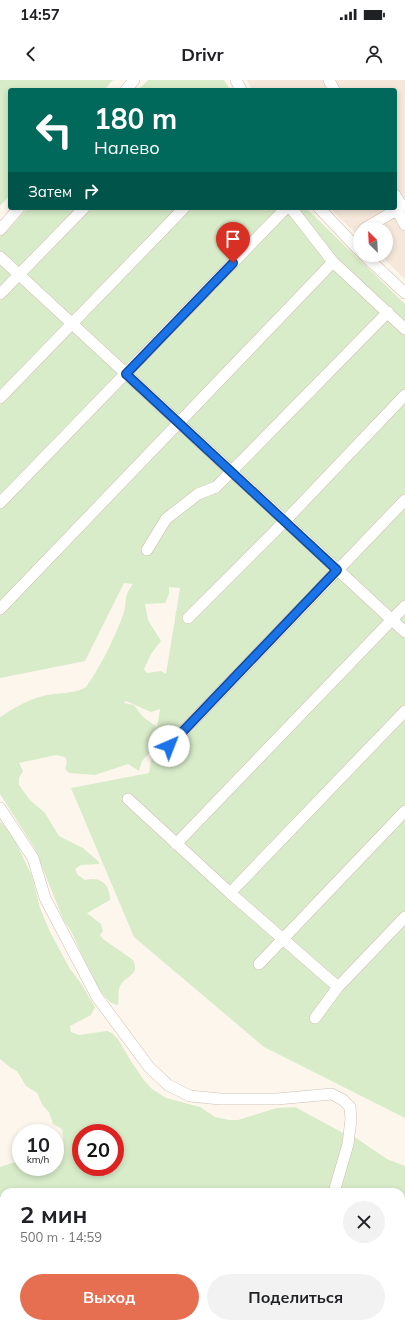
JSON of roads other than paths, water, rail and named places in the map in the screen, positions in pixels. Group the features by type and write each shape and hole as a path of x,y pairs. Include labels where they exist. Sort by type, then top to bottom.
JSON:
{"street":[{"path":"401,207 405,225"},
{"path":"0,230 17,210"},
{"path":"0,294 82,210"},
{"path":"0,398 182,210"},
{"path":"0,503 284,210"},
{"path":"293,210 333,262 405,329"},
{"path":"322,210 353,243"},
{"path":"376,222 396,210"},
{"path":"348,238 353,235"},
{"path":"0,256 405,632"},
{"path":"0,609 333,262"},
{"path":"372,262 405,293"},
{"path":"147,550 166,519 198,494 216,487 231,470 388,312"},
{"path":"188,618 285,521 405,395"},
{"path":"169,746 405,500"},
{"path":"176,844 405,606"},
{"path":"230,893 405,711"},
{"path":"128,799 230,893 284,938 338,987"},
{"path":"0,808 33,858 45,898 97,997 149,1067 168,1085 190,1096 220,1099 276,1099 332,1094 343,1100 350,1107 351,1119 348,1144 335,1188"},
{"path":"259,964 405,811"},
{"path":"315,1018 338,987 405,917"}]}
